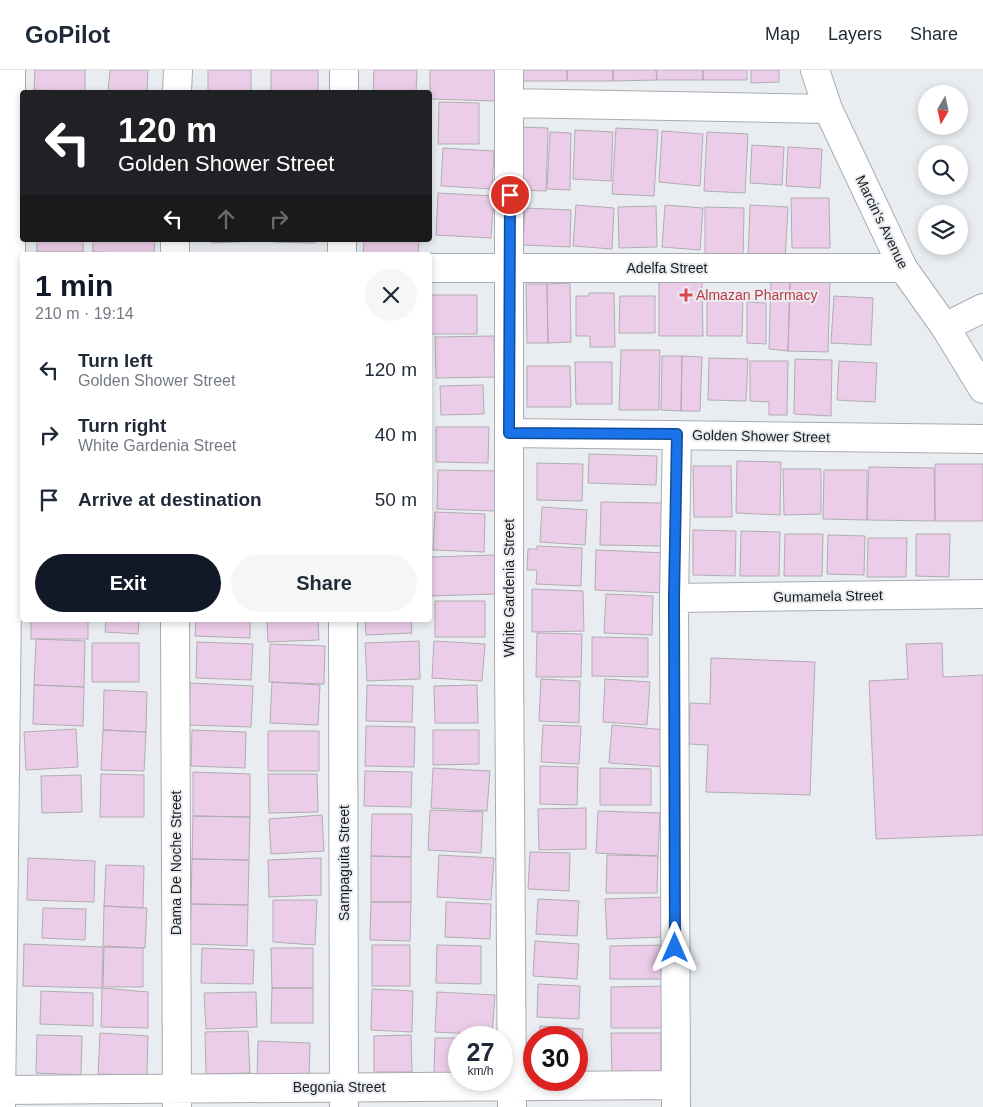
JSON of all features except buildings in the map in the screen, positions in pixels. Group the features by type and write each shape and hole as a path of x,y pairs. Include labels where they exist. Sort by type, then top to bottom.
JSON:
{"street":[{"path":"1,1098 11,267 11,70"},
{"path":"177,90 178,70"},
{"path":"344,70 344,90"},
{"name":"White Gardenia Street","path":"509,70 512,1096"},
{"name":"Marcin's Avenue","path":"815,70 828,109 903,268 945,327 983,389"},
{"path":"509,104 828,109"},
{"name":"Adelfa Street","path":"432,268 903,268"},
{"path":"945,327 983,308"},
{"name":"Golden Shower Street","path":"509,433 983,438"},
{"path":"676,1096 674,598 677,434"},
{"name":"Gumamela Street","path":"674,598 983,594"},
{"name":"Dama De Noche Street","path":"175,622 176,1098"},
{"name":"Sampaguita Street","path":"343,622 344,1097"},
{"name":"Begonia Street","path":"1,1098 676,1096"}],"place":[{"name":"Almazan Pharmacy","path":"686,295"}],"route":[{"path":"510,195 509,433 677,434 674,598 675,948"}]}
